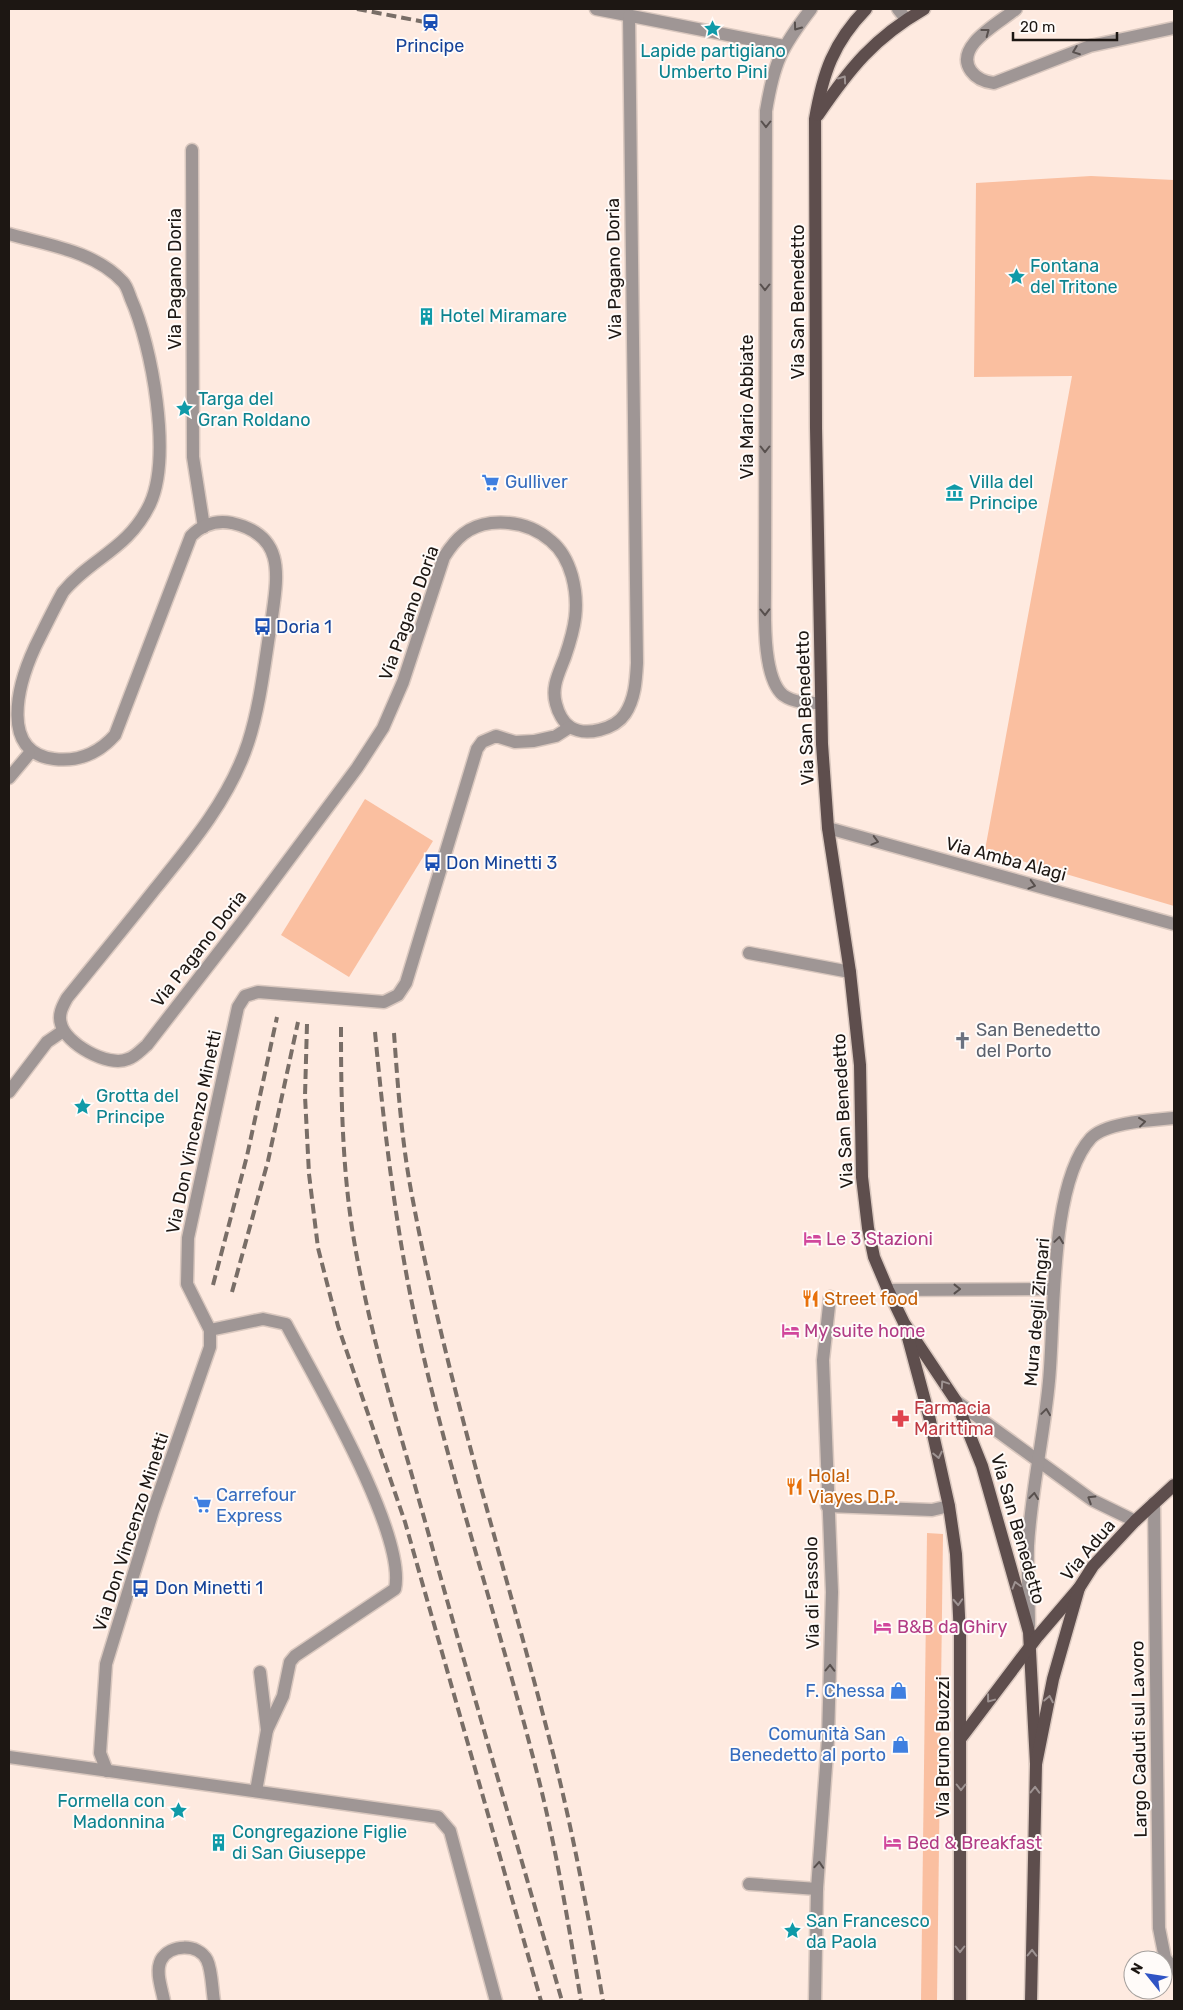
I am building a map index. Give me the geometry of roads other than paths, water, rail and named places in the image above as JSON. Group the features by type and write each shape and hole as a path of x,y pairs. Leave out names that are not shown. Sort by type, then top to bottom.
{"main road":[{"name":"Via San Benedetto","path":"866,9 832,53 820,89 815,119 816,428 821,703 828,828 850,972 860,1065 862,1177 868,1228 874,1257 904,1323 956,1401 982,1466 1029,1632 1036,1764"},
{"path":"815,119 847,72 877,40 906,19 924,9"},
{"name":"Via San Benedetto","path":"904,1323 929,1416 949,1506 956,1554"},
{"name":"Via Adua","path":"961,1738 1030,1646 1079,1588 1093,1566 1135,1521 1174,1485"},
{"name":"Via Bruno Buozzi","path":"956,1554 960,1636 961,1738 960,2001"},
{"path":"1031,2001 1036,1764 1053,1680 1079,1588"}],"street":[{"path":"596,9 784,46"},
{"name":"Via Mario Abbiate","path":"811,9 784,46 771,76 766,121 765,634 774,682 782,694 800,702 821,703"},
{"path":"898,9 906,19"},
{"path":"1016,9 976,40 967,52 966,59 969,70 979,79 994,83 1090,46 1174,28"},
{"name":"Via Pagano Doria","path":"63,1031 93,1056 106,1061 128,1060 147,1045 243,921 357,768 384,728 403,682 444,557 455,540 468,530 482,524 500,522 538,530 554,543 568,561 578,601 571,640 557,676 554,690 560,715 570,727 591,730 604,729 616,724 624,715 631,702 636,684 629,16"},
{"name":"Via Pagano Doria","path":"192,150 193,457 204,527"},
{"name":"Via Pagano Doria","path":"9,234 88,257 124,283 140,318 149,350 159,431 158,481 150,503 133,531 118,546 71,582 62,592 17,687 12,709 12,726 16,739 30,754"},
{"path":"9,778 30,754 53,759 80,758 105,747 116,735 191,536 212,523 228,523 251,531 266,542 275,554 275,594 258,698 248,742 221,801 174,866 67,998 60,1013 63,1031 48,1042 9,1092"},
{"name":"Via Don Vincenzo Minetti","path":"107,1771 100,1753 106,1664 153,1512 210,1347 210,1330 187,1284 188,1238 240,1001 244,996 258,992 384,1002 398,995 406,983 477,749 482,742 496,736 515,742 546,740 570,727"},
{"name":"Via Amba Alagi","path":"828,828 1174,924"},
{"path":"749,953 850,972"},
{"name":"Mura degli Zingari","path":"1029,1632 1028,1546 1052,1346 1052,1289 1066,1194 1078,1158 1092,1137 1120,1124 1174,1118"},
{"path":"888,1290 1052,1289"},
{"name":"Via di Fassolo","path":"815,2001 817,1889 828,1739 832,1592 827,1506 823,1360 830,1297"},
{"path":"210,1330 263,1319 286,1324 350,1443 392,1550 397,1582 395,1589 295,1656 290,1662 283,1696 267,1730 256,1791"},
{"path":"956,1401 1092,1500 1135,1521"},
{"name":"Largo Caduti sul Lavoro","path":"1154,1504 1159,1928 1165,1958 1174,1969"},
{"path":"827,1506 932,1510 949,1506"},
{"path":"260,1672 267,1730"},
{"path":"9,1757 434,1815 442,1819 450,1831 496,2001"},
{"path":"749,1884 817,1889"},
{"path":"164,2001 158,1972 161,1960 170,1951 180,1947 191,1948 201,1953 207,1960 214,2001"}],"railway":[{"path":"357,9 430,23"},
{"path":"213,1285 247,1156 277,1017"},
{"path":"232,1292 268,1161 298,1022"},
{"path":"307,1024 305,1096 309,1174 318,1248 338,1326 405,1522 541,2001"},
{"path":"341,1027 346,1178 359,1269 377,1350 562,2001"},
{"path":"375,1032 391,1175 415,1318 442,1430 542,1791 581,2001"},
{"path":"394,1033 403,1138 427,1271 479,1480 554,1757 581,1878 603,2001"}],"place":[{"name":"Principe","path":"430,23"},
{"name":"Lapide partigiano Umberto Pini","path":"713,28"},
{"name":"Fontana del Tritone","path":"1016,276"},
{"name":"Hotel Miramare","path":"426,316"},
{"name":"Targa del Gran Roldano","path":"184,409"},
{"name":"Gulliver","path":"491,482"},
{"name":"Villa del Principe","path":"955,492"},
{"name":"Doria 1","path":"262,627"},
{"name":"Don Minetti 3","path":"432,863"},
{"name":"San Benedetto del Porto","path":"962,1040"},
{"name":"Grotta del Principe","path":"82,1106"},
{"name":"Le 3 Stazioni","path":"812,1239"},
{"name":"Street food","path":"810,1299"},
{"name":"My suite home","path":"790,1331"},
{"name":"Farmacia Marittima","path":"900,1418"},
{"name":"Hola! Viayes D.P.","path":"794,1486"},
{"name":"Carrefour Express","path":"202,1505"},
{"name":"Don Minetti 1","path":"141,1588"},
{"name":"B&B da Ghiry","path":"883,1627"},
{"name":"F. Chessa","path":"899,1691"},
{"name":"Comunità San Benedetto al porto","path":"900,1744"},
{"name":"Formella con Madonnina","path":"179,1811"},
{"name":"Congregazione Figlie di San Giuseppe","path":"218,1842"},
{"name":"Bed & Breakfast","path":"893,1843"},
{"name":"San Francesco da Paola","path":"792,1931"}]}
